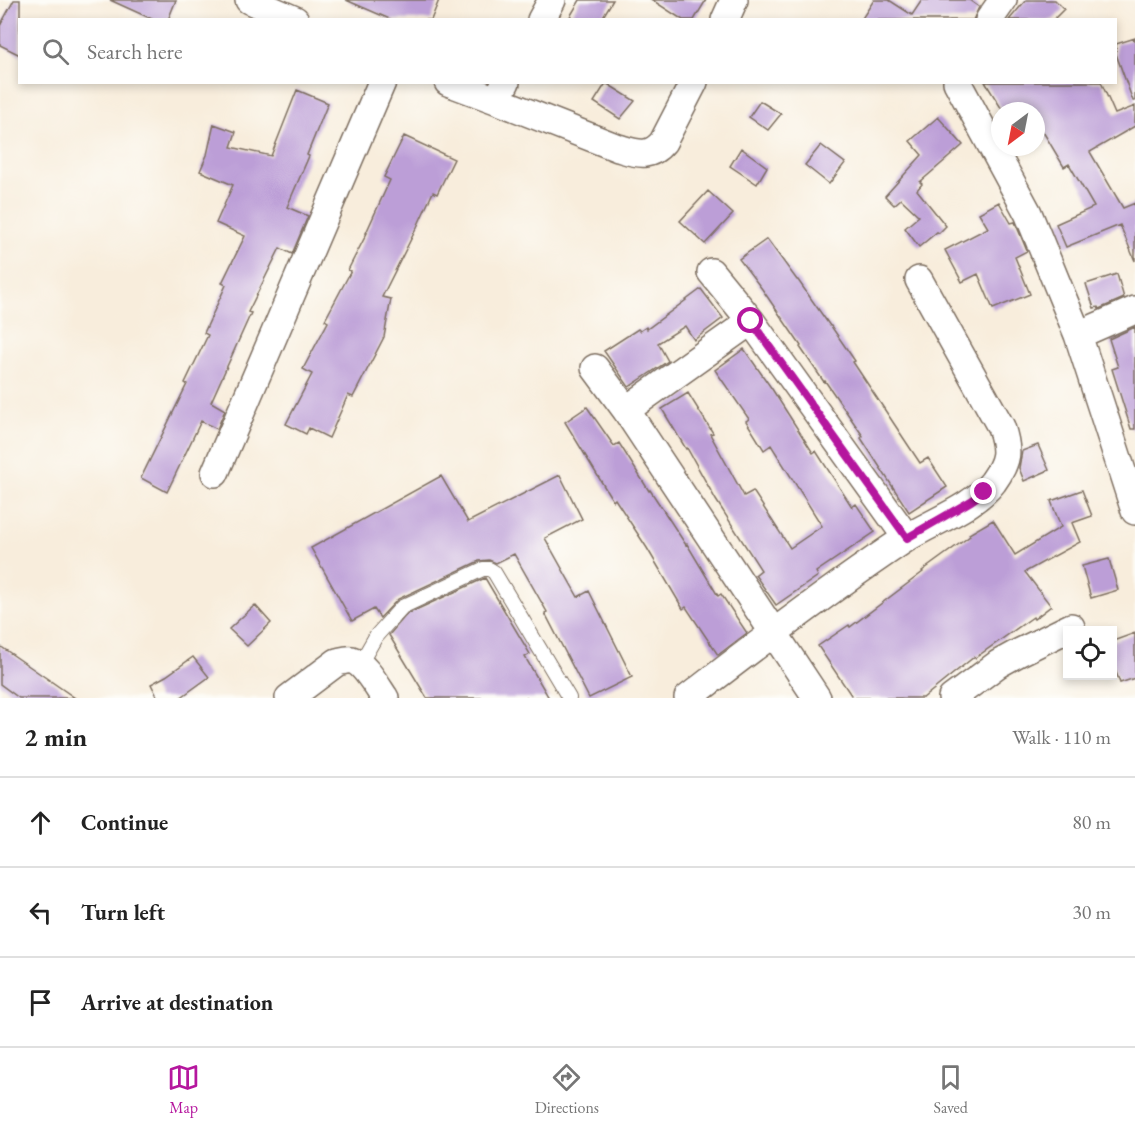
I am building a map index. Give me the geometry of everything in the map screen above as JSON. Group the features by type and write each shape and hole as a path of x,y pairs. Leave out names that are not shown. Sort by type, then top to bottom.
{"street":[{"path":"249,0 290,18"},
{"path":"542,18 552,0"},
{"path":"726,18 734,0"},
{"path":"990,18 1003,0"},
{"path":"215,473 381,84"},
{"path":"460,84 501,91 618,148 648,154 657,150 663,142 692,84"},
{"path":"958,84 1028,213 1078,335 1135,511"},
{"path":"711,272 751,321 907,538"},
{"path":"688,698 774,631 907,538 984,492 1002,467 1007,455 1001,427 919,280"},
{"path":"1078,335 1135,310"},
{"path":"626,410 751,321"},
{"path":"595,368 626,410 817,698"},
{"path":"952,698 998,664 1063,631"},
{"path":"289,698 337,662 346,660 360,663 385,698"}],"lane":[{"path":"360,663 376,636 402,607 483,569 489,569 494,572 569,698"}],"building":[{"path":"14,0 20,0 18,54 0,45 0,26"},
{"path":"110,0 176,0 169,18 150,18"},
{"path":"346,0 439,0 432,18 387,18"},
{"path":"580,0 613,0 602,18 569,18"},
{"path":"652,0 706,0 695,18 680,18"},
{"path":"874,0 889,0 912,15 922,0 969,0 979,7 974,18 862,18"},
{"path":"1026,0 1055,0 1064,9 1055,18 1011,18"},
{"path":"1135,38 1135,101 1133,101 1117,57 1117,44"},
{"path":"605,84 635,101 620,119 594,102"},
{"path":"986,84 1102,84 1115,114 1135,106 1135,126 1090,152 1123,208 1135,203 1135,261 1120,225 1066,247 1056,224 1094,207 1069,164 1064,167 1045,135 1045,102 997,102"},
{"path":"297,90 328,103 287,207 308,216 292,254 280,248 248,312 251,313 211,402 225,410 217,429 201,421 167,492 141,478 187,384 185,383 208,335 204,333 226,285 222,283 245,236 216,223 233,185 200,171 207,155 214,124 236,132 231,147 271,156"},
{"path":"760,101 781,114 768,130 749,117"},
{"path":"938,117 963,145 920,182 922,184 917,190 946,226 919,247 905,228 919,216 901,199 894,205 885,196 922,155 910,141"},
{"path":"404,136 454,159 437,194 433,192 382,297 391,299 384,337 353,397 348,395 329,438 309,428 306,434 286,424 312,374 303,369 351,271 348,270 390,180 384,177"},
{"path":"821,145 845,163 829,184 805,165"},
{"path":"741,148 767,167 757,184 730,166"},
{"path":"708,191 733,214 705,244 680,221"},
{"path":"999,202 1011,223 1015,222 1027,251 1015,257 1030,294 993,309 978,274 962,282 945,250 988,228 979,213"},
{"path":"767,239 855,361 853,362 920,463 928,458 947,487 909,512 861,438 863,436 739,259"},
{"path":"1117,274 1124,298 1099,309 1094,308 1086,284"},
{"path":"701,289 723,318 694,340 685,326 658,343 668,361 629,387 604,351 638,329 640,331 646,327 647,329"},
{"path":"1135,327 1135,429 1131,429 1112,369 1118,367 1109,339"},
{"path":"744,349 813,453 816,451 852,507 856,504 875,532 816,572 818,576 776,605 755,575 761,570 662,409 688,393 713,433 710,434 744,496 753,491 790,548 822,526 771,445 764,450 746,421 749,419 715,370"},
{"path":"587,407 614,446 619,443 649,491 687,544 718,596 721,594 747,633 718,655 686,607 683,609 647,548 615,499 613,501 565,422"},
{"path":"1038,445 1049,470 1024,481 1019,468 1022,451"},
{"path":"560,475 582,519 545,538 578,597 589,591 632,677 589,698 545,613 547,612 514,554 496,563 489,560 479,561 398,599 380,618 374,609 352,621 311,548 441,476 468,522"},
{"path":"1082,490 1092,516 1072,523 1080,542 1025,572 1051,606 974,657 923,698 853,698 818,646 849,625 850,627 970,536 969,534 993,520 1015,555 1061,527 1051,501"},
{"path":"1109,559 1118,590 1091,598 1082,566"},
{"path":"485,578 530,654 525,657 549,698 427,698 389,635 407,614"},
{"path":"255,605 271,623 247,646 229,629"},
{"path":"1135,633 1135,678 1120,683 1117,675 1117,640"},
{"path":"0,646 75,698 19,698 0,684"},
{"path":"193,657 209,677 180,698 158,698 151,684"}],"route":[{"path":"751,321 907,538 984,492"}]}
